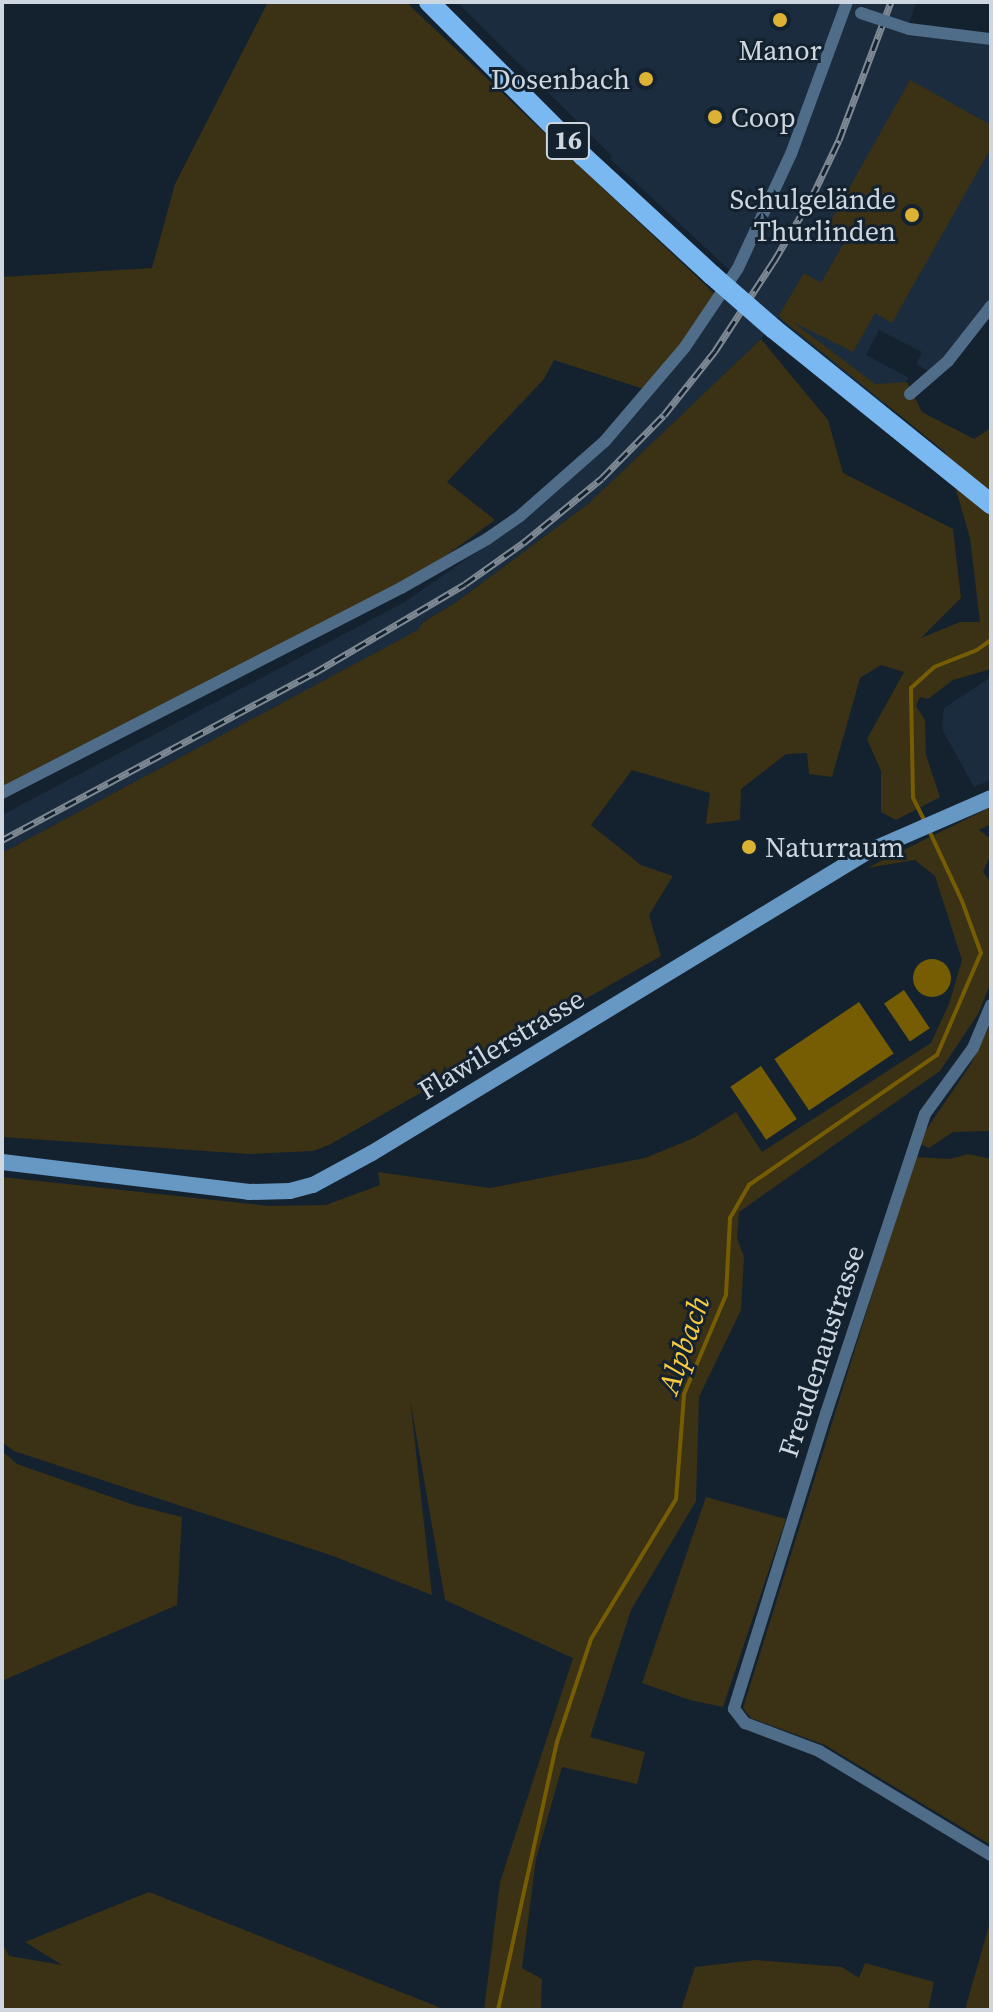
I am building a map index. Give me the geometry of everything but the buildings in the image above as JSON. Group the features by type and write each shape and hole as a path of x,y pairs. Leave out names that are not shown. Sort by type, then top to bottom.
{"main road":[{"name":"16","path":"429,2 573,146 712,275 865,405 991,504"},
{"name":"Flawilerstrasse","path":"2,1162 249,1192 290,1191 313,1185 382,1147 867,852 991,798"}],"street":[{"path":"2,793 387,595 474,546 520,516 605,441 685,347 738,268 791,154 846,5 909,29 991,39"},
{"path":"910,394 948,361 991,306"},
{"name":"Freudenaustrasse","path":"991,1005 973,1048 925,1114 734,1709 745,1723 819,1751 991,1855"}],"shaded area":[{"path":"268,2 406,2 720,299 647,390 554,360 544,379 447,482 495,520 401,588 2,793 2,277 152,268 175,184"},
{"path":"457,2 916,2 906,34 991,44 991,298 985,310 931,373 916,364 922,352 879,330 866,355 909,378 885,405 777,317 761,339 588,504 455,603 423,622 419,630 2,853 2,815 403,603 525,519 617,435 689,349 738,278 610,159 612,156"},
{"path":"910,80 991,125 991,148 892,323 875,313 853,352 793,322 875,384 907,382 922,412 974,439 991,428 991,669 953,680 928,699 920,697 916,706 925,720 926,755 940,797 896,820 881,812 881,771 867,739 904,672 881,665 860,678 832,777 809,774 807,753 786,754 741,789 740,820 706,824 710,793 632,770 591,825 641,865 673,876 649,915 661,956 329,1145 313,1151 249,1154 2,1137 2,853 418,630 423,622 455,603 588,504 761,339 828,420 843,473 953,529 961,598 921,638 960,622 980,622 970,538 945,452 778,316 782,317 779,315 804,273 821,283 843,244 824,233"},
{"path":"991,677 991,780 974,787 942,729 944,708"},
{"path":"991,807 991,824 979,830 991,839 991,854 983,872 991,883 991,982 978,1014 940,1071 739,1212 737,1238 744,1257 741,1310 699,1397 696,1501 631,1610 590,1737 645,1752 637,1784 562,1767 536,1859 522,1968 542,1979 541,2010 484,2010 500,1882 573,1658 445,1600 410,1399 432,1595 333,1556 14,1451 2,1442 2,1177 269,1206 326,1205 380,1185 378,1172 490,1188 645,1158 694,1138 736,1112 762,1152 931,1043 949,1004 962,960 935,876 915,860 867,868"},
{"path":"932,959 946,964 951,978 946,992 932,997 918,992 913,978 918,964"},
{"path":"904,990 930,1028 910,1042 884,1003"},
{"path":"859,1002 894,1053 809,1110 774,1059"},
{"path":"991,1023 991,1131 953,1132 929,1148 920,1144 924,1133 971,1064"},
{"path":"761,1066 797,1119 766,1140 730,1087"},
{"path":"968,1154 991,1159 991,1845 825,1745 751,1718 743,1708 915,1157 950,1159"},
{"path":"2,1451 17,1464 134,1505 182,1517 177,1605 2,1681"},
{"path":"706,1497 786,1519 723,1707 690,1700 642,1683"},
{"path":"149,1892 446,2010 2,2010 2,1942 9,1956 62,1965 25,1942"},
{"path":"991,1919 991,2010 967,2010 966,2006"},
{"path":"755,1960 842,1967 859,1978 865,1963 934,1982 928,2010 681,2010 695,1967"}],"waterway":[{"name":"Alpbach","path":"924,820 913,797 911,688 934,667 977,650 991,640"},
{"name":"Alpbach","path":"498,2010 557,1742 591,1639 676,1499 684,1394 726,1295 730,1218 749,1185 937,1055 981,953 962,901 928,828"}],"railway":[{"path":"2,840 314,673 465,584 523,543 602,478 664,415 715,351 774,261 812,197 839,140 891,2"}],"place":[{"name":"Manor","path":"780,20"},
{"name":"Dosenbach","path":"646,79"},
{"name":"Coop","path":"715,117"},
{"name":"Schulgelände Thurlinden","path":"912,215"},
{"name":"Naturraum","path":"749,847"}]}
